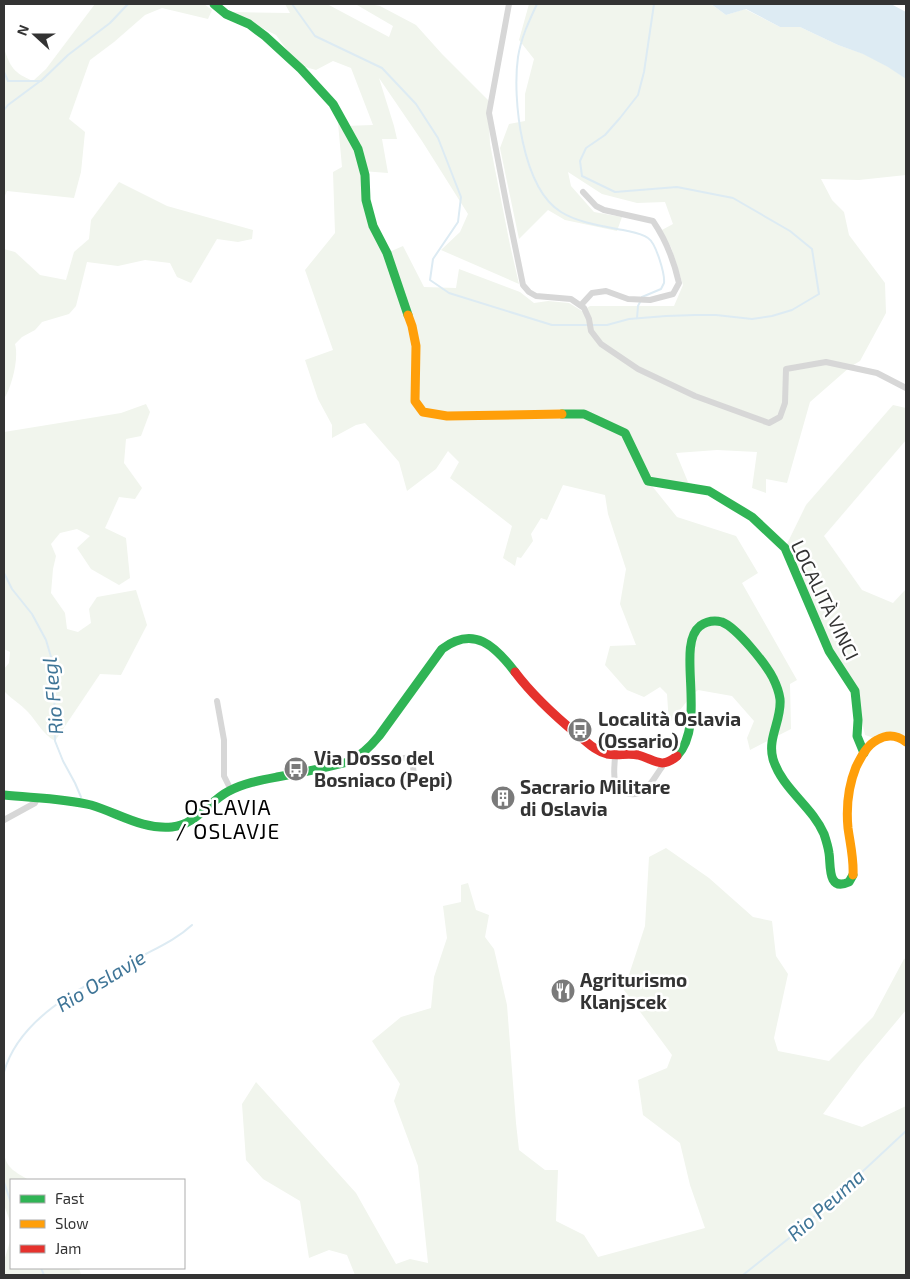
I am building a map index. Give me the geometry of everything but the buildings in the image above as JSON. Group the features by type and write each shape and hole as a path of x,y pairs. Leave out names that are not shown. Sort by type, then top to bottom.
{"street":[{"name":"LOCALITÀ VINCI","path":"214,4 226,14 249,24 301,69 334,104 358,149 365,174 366,200 373,226 387,254 412,326 416,346 415,401 423,412 447,416 584,414 625,433 648,481 709,491 752,517 785,548 829,650 855,691 858,720 857,736 864,753"},
{"path":"509,4 489,112 524,285 529,292 536,296 572,299 581,305 589,319 591,331 601,344 638,369 695,396 769,423 780,417 785,403 786,369 826,362 877,372 906,388"},
{"path":"581,305 592,294 606,292 628,299 650,300 673,294 679,284 669,251 653,221 604,210 596,206 582,192"},
{"path":"4,795 82,804 108,810 161,828 181,825 194,818 222,795 251,782 338,765 359,757 379,736 442,649 456,640 464,638 476,638 490,645 543,705 598,750 607,754 637,755 657,763 662,763 672,760 678,755 689,737 691,717 690,652 694,633 699,626 707,622 719,621 733,629 776,681 780,702 779,713 771,740 774,762 782,776 811,812 820,827 827,844 832,878 835,882 841,884 849,882 853,874 847,822 847,797 853,776 864,753 877,740 884,736 893,735 906,742"},
{"path":"217,702 224,740 224,776 231,790"},
{"path":"615,755 615,780 621,790 631,794 641,793 647,788 662,767 662,763"},
{"path":"359,757 361,760 369,763 415,756 414,776"},
{"path":"4,820 35,803 37,799"}],"shaded area":[{"path":"95,4 204,4 212,10 208,19 162,8 145,15 90,60 69,119 85,132 81,172 74,198 7,191 4,198 4,48 8,60 14,69 33,81 46,69"},
{"path":"285,4 327,4 389,37 393,26 357,5 369,4 380,6 416,25 488,100 490,144 519,284 441,250 460,232 468,214 379,78 397,139 382,139 388,173 362,171 362,201 387,253 403,246 424,287 456,288 459,269 520,292 534,303 548,301 569,303 582,311 590,306 674,306 683,285 671,247 660,231 673,224 665,202 637,203 602,194 568,172 571,186 594,212 622,217 617,231 565,220 548,210 519,239 500,148 509,124 525,121 525,94 534,59 519,40 529,4 711,4 726,15 745,9 780,27 800,27 838,45 864,54 889,67 906,79 906,175 859,180 821,179 832,200 844,212 849,235 885,283 886,313 860,361 850,367 810,402 787,483 766,479 766,493 752,488 757,452 717,450 676,453 688,482 709,491 648,481 677,517 736,536 758,573 742,583 797,680 790,684 791,729 750,750 747,738 754,721 732,696 698,690 669,724 667,694 660,687 644,697 627,690 605,665 610,646 636,645 620,604 626,569 608,514 605,495 563,485 547,520 541,518 531,534 533,541 521,558 517,557 515,566 503,558 512,526 450,478 459,462 448,451 436,469 407,491 399,462 365,423 356,425 332,438 332,425 318,399 305,360 333,350 305,270 335,233 333,172 342,167 338,123 344,126 373,125 351,68 333,61 316,70 298,65 276,35 230,12 290,13"},
{"path":"711,4 891,4 906,12 906,79 863,54 838,45 800,27 780,27 746,9 726,15"},
{"path":"119,182 167,206 253,230 252,239 238,242 217,239 191,283 177,277 170,263 145,260 118,266 87,262 76,306 69,314 42,322 35,330 22,337 15,344 14,372 4,399 4,249 15,252 40,275 66,280 74,252 89,239 91,220"},
{"path":"146,404 150,412 141,436 126,439 124,463 142,488 135,499 119,497 105,528 126,538 130,578 119,585 91,569 77,548 90,536 77,529 60,533 51,544 56,556 51,593 65,613 67,629 78,632 91,623 89,609 97,597 136,590 147,625 121,675 100,674 55,741 25,709 4,691 4,669 9,663 10,652 4,649 4,432 121,413"},
{"path":"893,405 906,408 906,440 824,536 862,590 893,603 906,589 906,742 903,739 877,739 865,735 855,691 838,667 785,548 806,505"},
{"path":"666,848 709,878 753,917 772,921 776,956 788,974 774,1038 778,1051 829,1061 873,1017 906,958 906,1010 860,1065 823,1114 862,1127 906,1106 906,1275 355,1275 347,1255 329,1250 309,1258 300,1201 263,1179 246,1160 242,1104 256,1082 356,1193 396,1264 410,1259 428,1263 418,1166 394,1101 400,1084 372,1041 401,1017 431,1008 434,977 447,938 443,906 461,902 461,885 468,883 476,910 489,915 485,937 494,949 507,1005 519,1150 545,1170 558,1170 556,1221 584,1235 598,1257 705,1228 690,1185 680,1143 643,1115 638,1080 667,1068 672,1055 624,990 645,926 649,857"},
{"path":"4,1152 9,1166 27,1179 10,1179 10,1221 4,1205"},
{"path":"10,1241 10,1269 79,1269 81,1275 4,1275 4,1261"}],"waterway":[{"path":"4,72 8,81 41,81 68,55 110,23 128,4"},
{"path":"292,4 315,36 382,68 416,104 438,138 461,197 458,222 433,259 430,280 449,293 552,325 607,325 629,319 695,315 752,319 792,310 819,294 812,249 790,231 733,198 677,187 615,192 582,176 580,161 586,148 605,135 638,95 644,72 654,4"},
{"path":"537,4 521,43 517,75 519,118 529,163 537,184 548,200 561,212 583,221 639,234 651,241 659,259 664,283 661,289 642,297"},
{"name":"Rio Flegl","path":"4,110 39,82"},
{"path":"637,318 640,302"},
{"name":"Rio Flegl","path":"4,573 12,589 32,614 46,640 54,667 55,741 81,797"},
{"name":"Rio Oslavje","path":"4,1072 13,1051 26,1032 61,1001 169,941 192,925"},
{"name":"Rio Peuma","path":"743,1275 803,1227 906,1131"},
{"name":"Rio Oslavje","path":"4,1182 10,1200"},
{"name":"Rio Oslavje","path":"41,1269 44,1275"}],"traffic: fast":[{"path":"214,4 226,14 249,24 265,36 301,69 333,104 358,149 365,175 366,200 373,226 387,253 408,315"},
{"path":"562,414 584,414 625,433 648,481 709,491 752,517 785,548 829,651 855,691 858,720 857,736 864,753"},
{"path":"677,756 686,742 690,724 690,650 693,636 700,626 705,623 713,621 722,622 735,631 750,647 764,664 775,683 780,696 780,707 773,736 773,759 783,779 819,824 824,834 829,853 831,876 837,883 842,884 849,882 853,875"},
{"path":"4,795 91,805 151,826 172,827 181,825 195,817 222,795 241,786 348,762 357,757 379,736 442,649 454,642 464,639 474,639 483,642 500,654 515,672"}],"traffic: slow":[{"path":"408,315 416,346 415,401 423,412 447,416 562,414"},
{"path":"853,875 847,812 849,790 856,767 862,755 873,742 892,736 906,742"}],"traffic: jam":[{"path":"515,672 553,713 599,751 611,755 638,755 662,763 677,756"}],"place":[{"name":"Località Oslavia (Ossario)","path":"580,730"},
{"name":"Via Dosso del Bosniaco (Pepi)","path":"296,769"},
{"name":"Sacrario Militare di Oslavia","path":"503,798"},
{"name":"Agriturismo Klanjscek","path":"563,991"}],"district":[{"name":"OSLAVIA / OSLAVJE","path":"228,820"}]}
